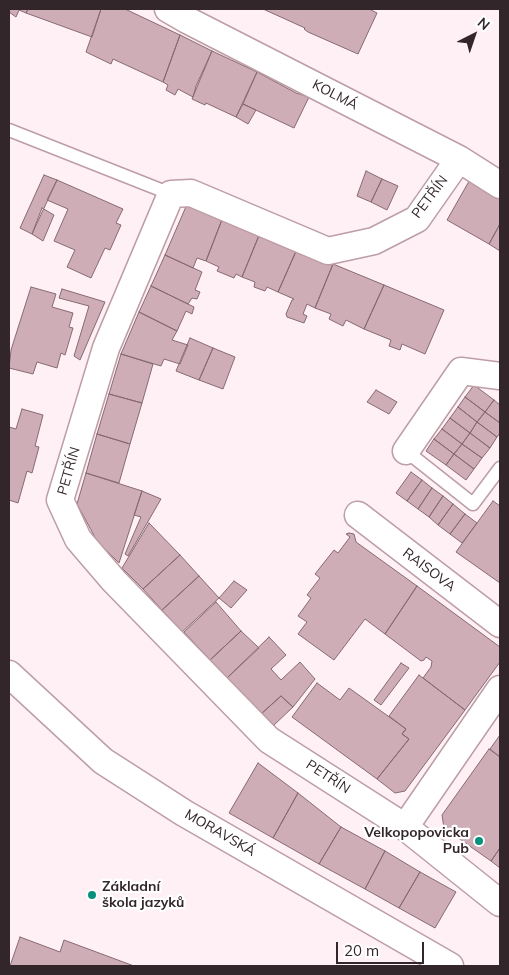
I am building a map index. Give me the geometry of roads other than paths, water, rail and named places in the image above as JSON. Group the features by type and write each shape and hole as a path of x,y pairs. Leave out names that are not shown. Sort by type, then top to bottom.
{"street":[{"name":"KOLMÁ","path":"168,9 459,158 500,185"},
{"name":"PETŘÍN","path":"459,158 417,219 374,241 328,251 191,193 171,194 106,348 60,500 78,539 114,581 269,740 405,827 500,903"},
{"path":"406,451 461,371 500,376"},
{"name":"RAISOVA","path":"358,515 500,624"},
{"name":"MORAVSKÁ","path":"9,674 103,761 184,813 450,966"},
{"path":"405,827 500,689"}],"lane":[{"path":"9,130 171,194"},
{"path":"406,451 473,504 500,468"}],"place":[{"name":"Velkopopovicka Pub","path":"479,841"},
{"name":"Základní škola jazyků","path":"92,895"}]}
